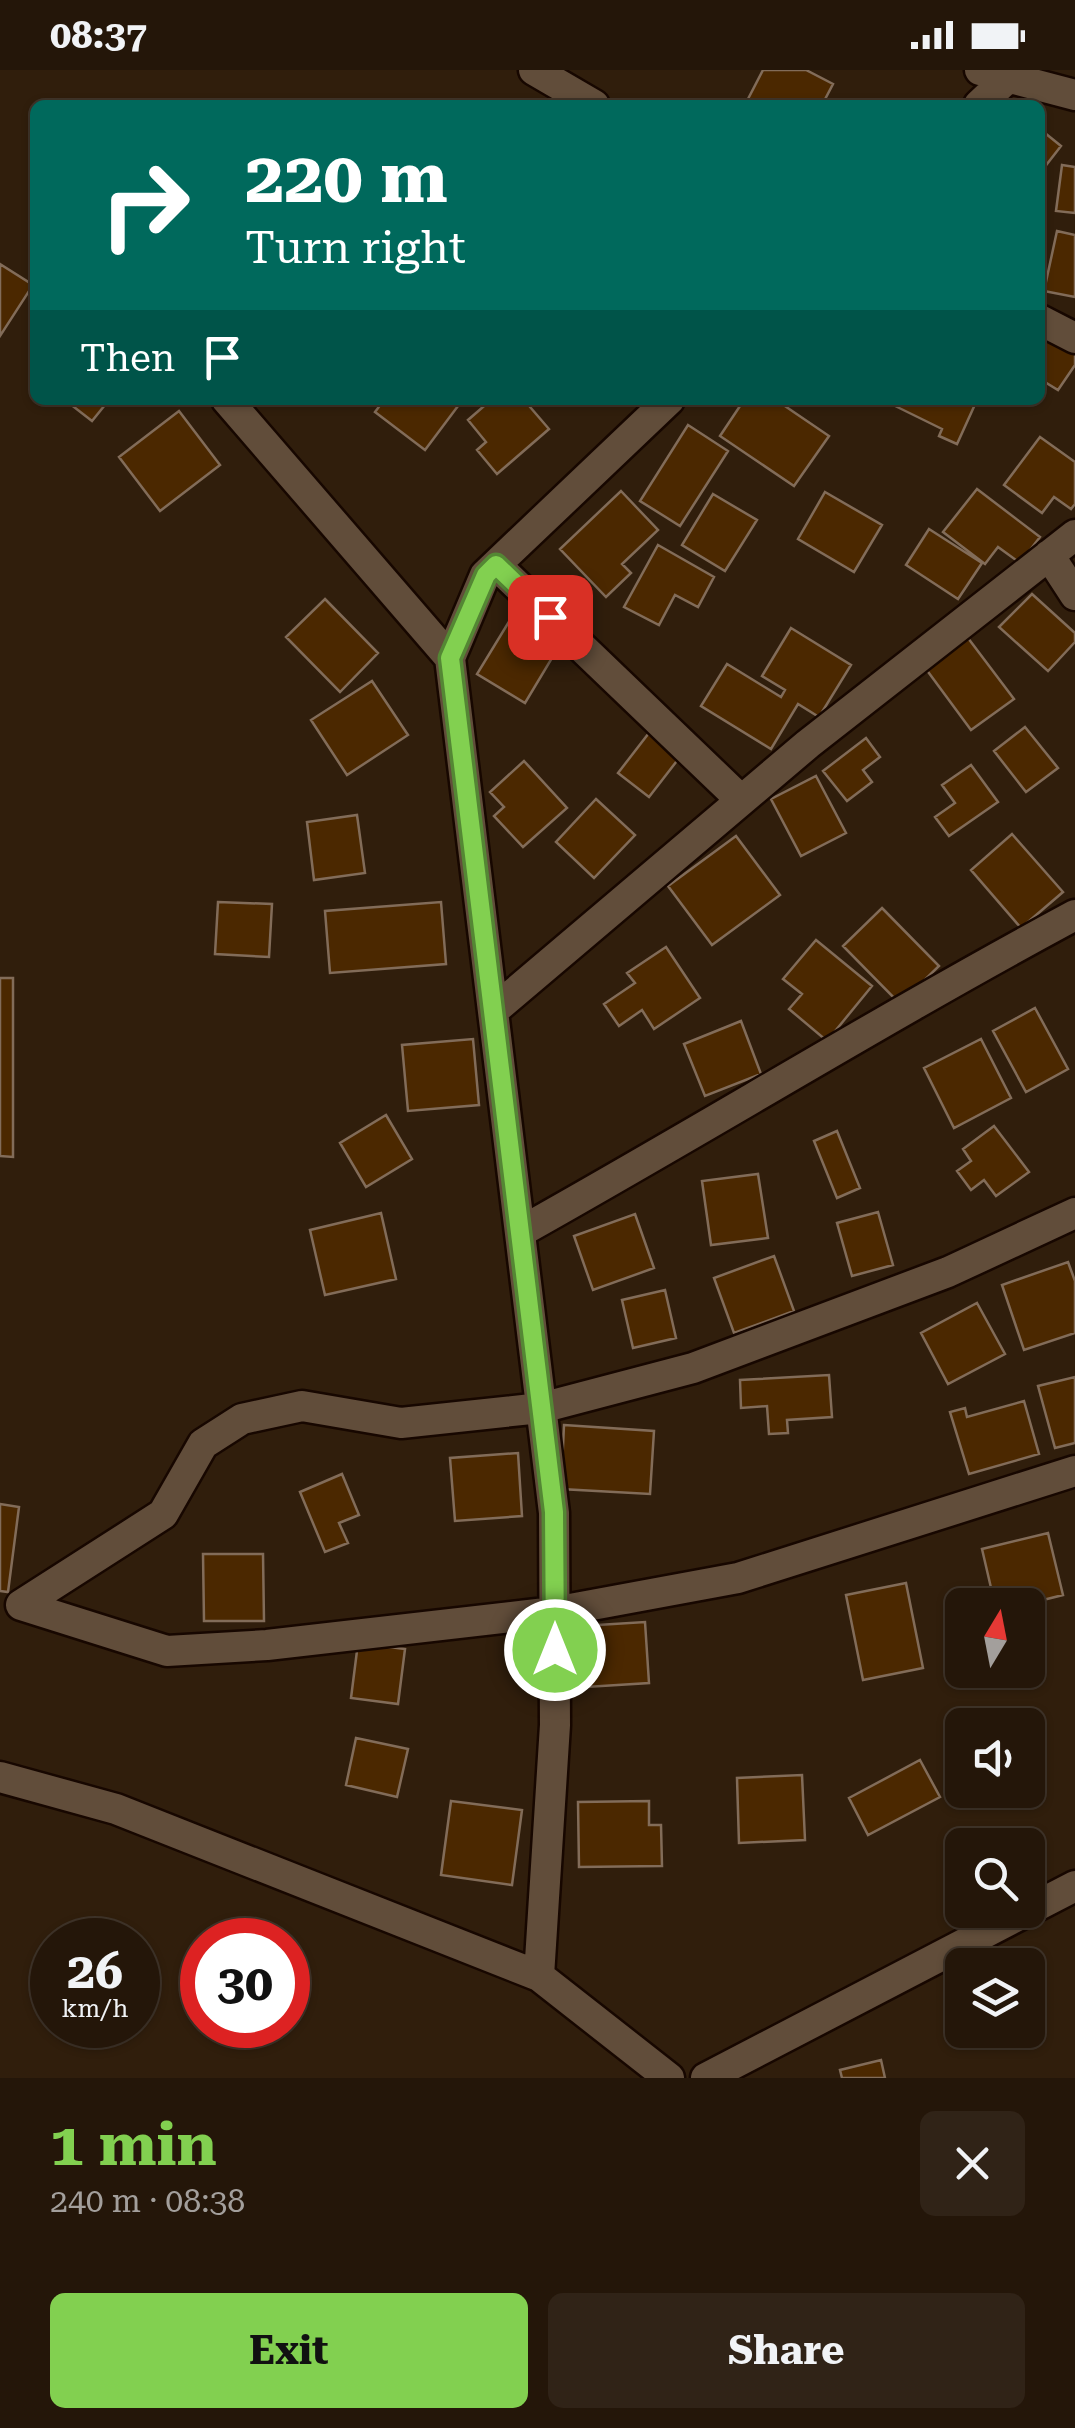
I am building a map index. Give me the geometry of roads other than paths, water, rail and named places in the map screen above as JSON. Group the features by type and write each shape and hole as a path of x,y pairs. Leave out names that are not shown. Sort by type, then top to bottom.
{"street":[{"path":"534,70 585,100"},
{"path":"982,100 1001,72 1075,95"},
{"path":"1045,323 1075,338"},
{"path":"232,405 450,658"},
{"path":"540,1976 555,1726 554,1512 450,658 486,575 664,405"},
{"path":"493,1012 808,744 1075,535"},
{"path":"1048,556 1075,595"},
{"path":"496,565 741,800"},
{"path":"520,1232 698,1132 929,994 1075,915"},
{"path":"1075,1213 948,1272 692,1368 541,1408 400,1423 302,1406 242,1419 203,1444 163,1514 21,1605 167,1652 267,1645 554,1612 738,1578 1075,1471"},
{"path":"0,1776 116,1809 540,1976 670,2078"},
{"path":"706,2078 1075,1886"}]}
